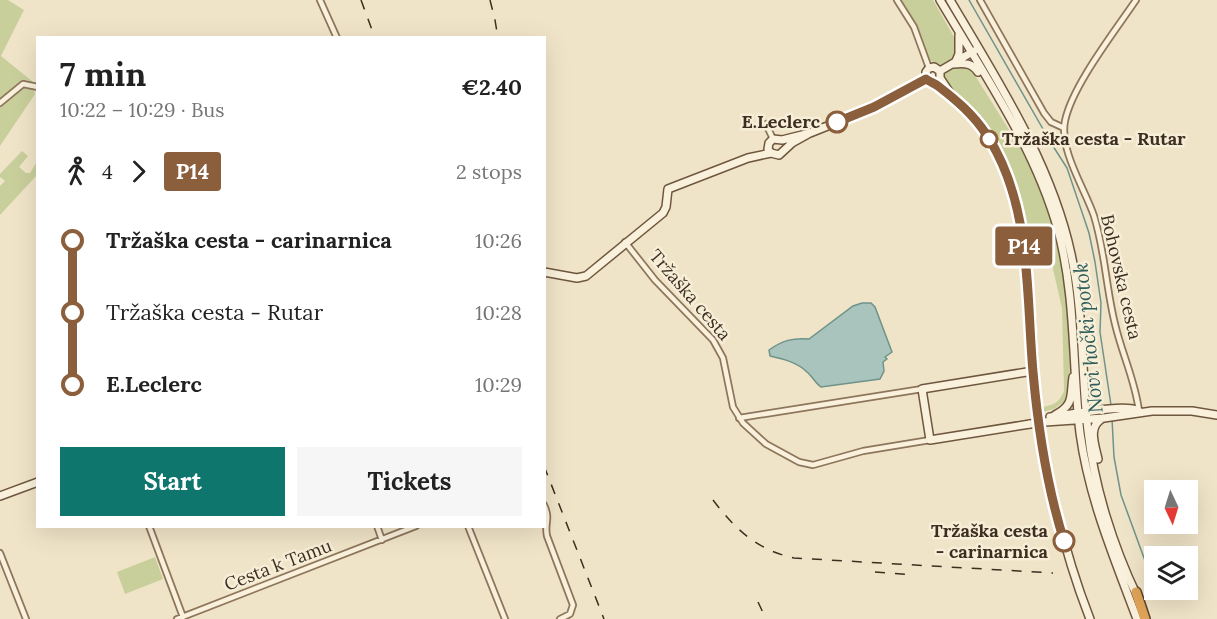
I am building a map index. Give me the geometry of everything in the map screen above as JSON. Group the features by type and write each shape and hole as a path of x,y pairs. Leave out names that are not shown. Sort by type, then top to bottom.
{"highway":[{"path":"1136,592 1147,619"}],"street":[{"path":"320,0 336,36"},
{"path":"897,0 914,27 929,68 926,72 930,81 954,98 974,118 989,138 1005,172 1023,238 1038,414"},
{"path":"940,0 1017,132 1047,196 1057,227 1071,294 1075,368 1096,474 1110,525 1136,592"},
{"path":"950,0 1014,110 1053,192 1063,224 1078,292 1084,459 1105,535 1137,619"},
{"path":"980,0 1044,113 1052,123 1064,128 1065,119 1076,93 1136,0"},
{"path":"954,64 960,54 959,33"},
{"path":"773,139 782,140 810,133 874,107 930,81 979,48"},
{"path":"954,64 974,66 991,87"},
{"path":"929,68 936,68 954,98"},
{"path":"0,103 23,84 36,87"},
{"path":"766,124 773,139"},
{"name":"Bohovska cesta","path":"1064,128 1068,152 1094,215 1115,325 1135,384 1139,411"},
{"path":"748,158 771,153 779,155 784,149 810,133"},
{"path":"748,158 768,146 773,139"},
{"path":"782,140 784,149"},
{"path":"768,146 771,153"},
{"name":"Tržaška cesta","path":"748,158 668,189 663,213 625,242 655,280 709,334 720,351 727,373 733,407 739,418 766,444 805,464 821,464 863,451 1133,408 1139,411 1179,411 1217,415"},
{"path":"546,272 584,277 625,242"},
{"path":"1047,420 1063,410 1069,403 1075,368"},
{"path":"739,418 1033,371"},
{"path":"922,389 930,440"},
{"path":"1096,474 1098,464 1094,427 1104,414"},
{"path":"1040,431 1052,498 1090,619"},
{"path":"0,496 36,483"},
{"path":"546,509 549,516 547,536 573,605 570,614 560,619"},
{"path":"149,528 183,616"},
{"path":"378,528 382,540"},
{"name":"Cesta k Tamu","path":"177,619 411,528"},
{"path":"469,528 505,619"},
{"path":"1,555 26,619"}],"green space":[{"path":"0,0 8,0 24,10 1,56 32,81 35,94 0,146"},
{"path":"901,0 933,0 958,44 957,52 950,61 939,66 930,60 915,23"},
{"path":"957,66 971,69 1021,149 1035,177 1054,229 1069,300 1070,389 1068,401 1066,400 1054,409 1042,412 1042,407 1056,403 1064,391 1062,308 1044,230 1027,233 1012,178 996,139 979,114 944,80 944,74"},
{"path":"22,151 28,156 19,167 26,173 30,173 36,163 36,176 0,215 0,186 5,181 0,174"},
{"path":"155,557 163,579 125,594 117,572"}],"water":[{"path":"871,303 875,307 892,352 885,357 887,359 883,362 884,371 880,379 821,387 799,366 770,356 769,350 774,347 788,340 809,339 853,306"}],"waterway":[{"name":"Novi hočki potok","path":"969,0 1067,168 1089,233 1095,262 1101,303 1100,332 1111,405"},
{"name":"Novi hočki potok","path":"1112,419 1114,457 1121,495 1144,558"}],"railway":[{"path":"361,0 374,36"},
{"path":"490,0 498,36"},
{"path":"546,471 604,619"},
{"path":"713,500 748,537 769,550 794,558 1053,573"},
{"path":"875,572 913,575"},
{"path":"758,602 766,619"}],"bus line":[{"name":"P14","path":"837,122 893,98 926,79 965,108 992,144 1005,172 1023,238 1040,431 1052,498 1064,541"}],"place":[{"name":"E.Leclerc","path":"837,122"},
{"name":"Tržaška cesta - Rutar","path":"989,139"},
{"name":"Tržaška cesta - carinarnica","path":"1064,541"}]}
